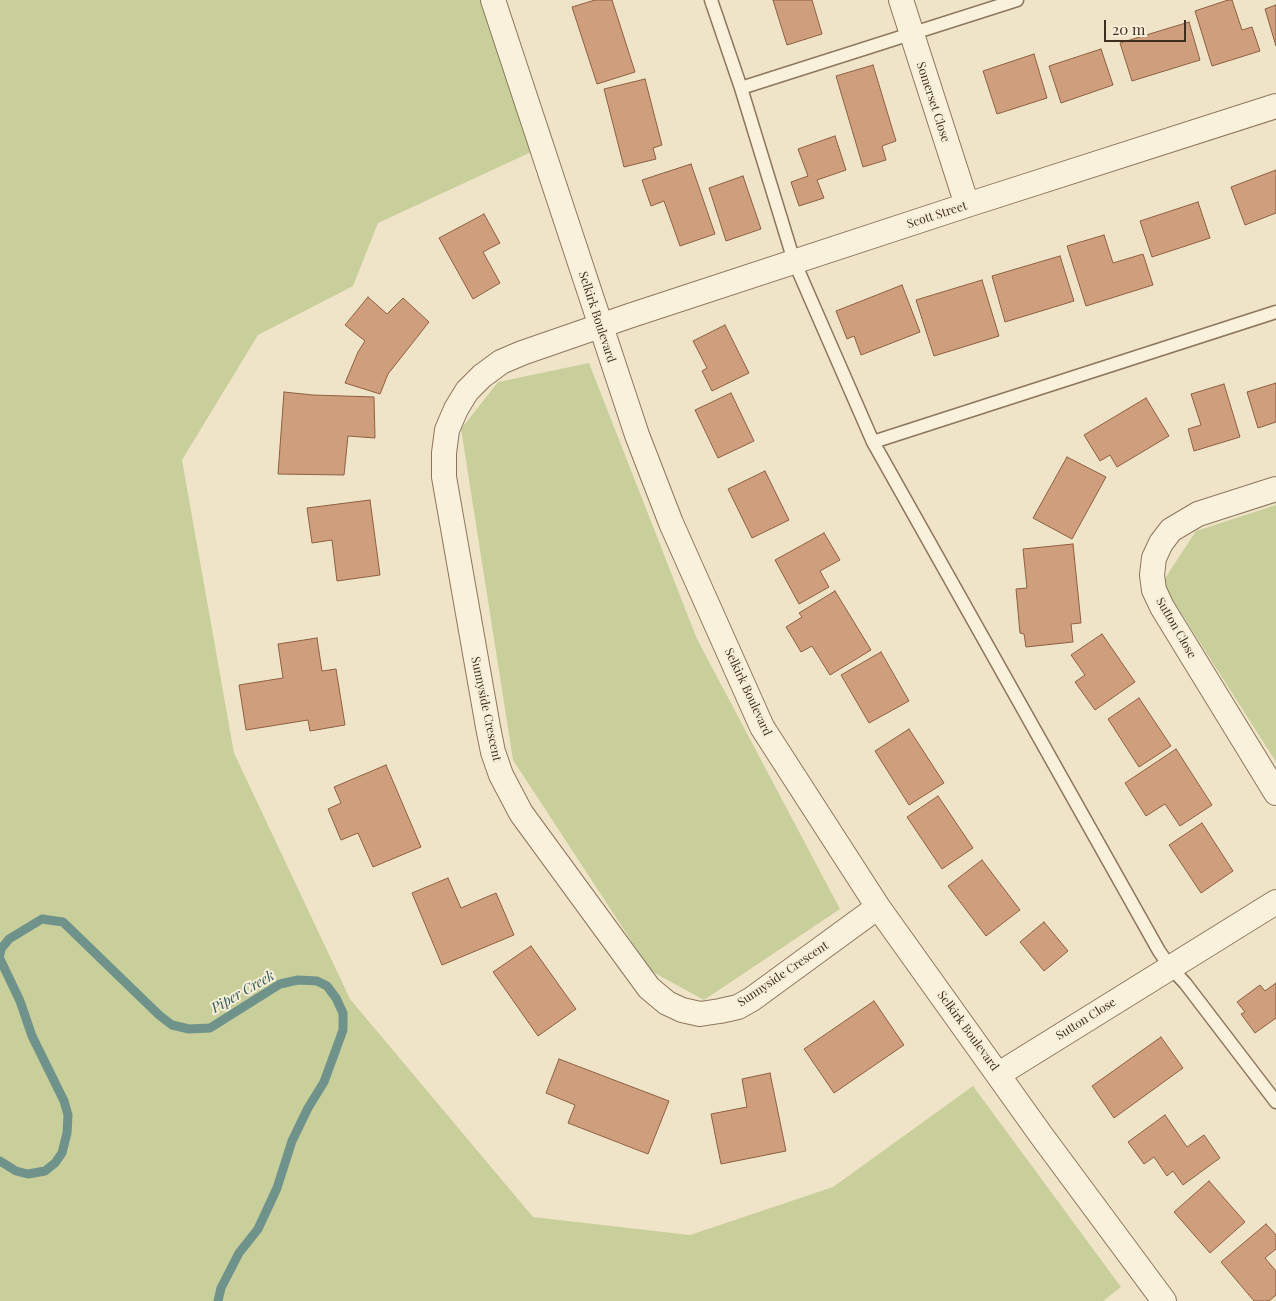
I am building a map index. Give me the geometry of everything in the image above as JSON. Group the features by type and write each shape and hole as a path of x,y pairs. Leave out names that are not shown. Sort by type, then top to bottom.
{"street":[{"name":"Selkirk Boulevard","path":"493,0 599,326 637,435 671,523 762,726 878,907 1164,1301"},
{"name":"Somerset Close","path":"900,0 967,205"},
{"name":"Scott Street","path":"599,326 794,261 1276,106"},
{"name":"Sunnyside Crescent","path":"599,326 522,353 495,367 482,376 467,391 447,430 444,477 488,727 496,760 510,795 521,813 649,988 667,1003 682,1010 700,1014 738,1007 752,999 878,907"},
{"name":"Sutton Close","path":"1276,488 1198,514 1171,530 1161,542 1154,558 1152,575 1154,590 1162,607 1276,793"},
{"name":"Sutton Close","path":"999,1074 1276,902"}],"lane":[{"path":"711,0 741,88 794,261 873,442 1158,951 1185,983 1276,1102"},
{"path":"741,88 1017,0"},
{"path":"873,442 1276,312"}],"green space":[{"path":"0,0 493,0 542,147 378,223 353,286 258,335 182,460 234,753 350,999 533,1217 690,1235 833,1187 973,1086 1121,1287 1103,1301 0,1301"},
{"path":"589,363 697,639 840,909 704,1000 651,971 513,760 461,429 498,382"},
{"path":"1276,505 1276,762 1162,583 1196,531"}],"building":[{"path":"595,0 612,0 635,72 597,84 572,7"},
{"path":"773,0 812,0 822,34 787,45"},
{"path":"1232,0 1242,30 1252,27 1260,51 1212,66 1195,11"},
{"path":"1276,5 1276,46 1265,9"},
{"path":"1189,22 1200,60 1132,81 1120,43"},
{"path":"1101,49 1113,85 1061,103 1049,66"},
{"path":"1034,54 1047,98 997,114 983,71"},
{"path":"873,65 896,141 882,146 886,160 863,167 836,76"},
{"path":"645,79 662,145 653,148 656,159 624,167 604,89"},
{"path":"835,136 846,170 817,180 824,198 799,206 791,182 808,176 798,149"},
{"path":"691,164 715,234 680,246 664,201 651,206 642,180"},
{"path":"1276,170 1276,213 1245,225 1231,187"},
{"path":"743,176 761,229 726,241 709,188"},
{"path":"1198,202 1210,238 1152,257 1140,221"},
{"path":"484,214 500,243 483,252 500,283 473,299 439,238"},
{"path":"1104,235 1113,263 1143,254 1153,285 1086,306 1067,246"},
{"path":"1060,256 1074,301 1005,322 992,276"},
{"path":"982,280 999,336 934,356 916,300"},
{"path":"902,285 920,332 861,355 854,336 847,339 836,311"},
{"path":"368,297 387,314 403,298 429,322 388,374 380,394 345,383 358,352 365,341 345,325"},
{"path":"725,325 749,373 712,391 702,371 707,368 693,341"},
{"path":"1276,383 1276,422 1258,428 1247,392"},
{"path":"1224,384 1240,437 1194,451 1188,429 1201,425 1191,394"},
{"path":"284,392 374,397 375,438 348,436 344,475 278,474"},
{"path":"731,393 754,441 718,458 695,410"},
{"path":"1146,398 1169,436 1117,467 1110,455 1100,461 1084,435"},
{"path":"1067,457 1106,477 1072,539 1033,518"},
{"path":"765,471 789,520 752,538 728,489"},
{"path":"370,500 380,575 337,581 332,540 312,543 307,508"},
{"path":"824,533 840,560 820,571 829,587 799,604 775,560"},
{"path":"1073,544 1081,623 1071,624 1073,642 1026,647 1024,634 1020,633 1016,589 1027,588 1023,549"},
{"path":"835,591 871,650 830,675 812,646 801,652 786,627 802,617 799,613"},
{"path":"1102,634 1135,682 1095,710 1075,682 1085,675 1071,655"},
{"path":"317,638 322,671 336,669 345,725 310,731 308,720 246,730 239,685 283,678 278,644"},
{"path":"881,652 909,701 869,723 841,675"},
{"path":"1139,698 1171,746 1139,767 1108,719"},
{"path":"909,729 944,783 909,805 875,751"},
{"path":"1176,749 1212,805 1180,826 1165,804 1146,816 1125,783"},
{"path":"386,765 421,847 373,867 358,833 341,840 328,809 341,803 334,787"},
{"path":"938,796 973,848 942,869 907,817"},
{"path":"1202,823 1233,871 1201,893 1169,845"},
{"path":"982,860 1020,910 986,936 948,886"},
{"path":"448,878 461,908 496,893 514,935 442,965 412,893"},
{"path":"1044,922 1068,951 1044,971 1020,942"},
{"path":"531,946 576,1009 538,1036 493,972"},
{"path":"1276,983 1276,1018 1255,1033 1241,1014 1245,1012 1237,1002 1260,985 1265,991"},
{"path":"874,1001 904,1045 834,1093 804,1049"},
{"path":"1161,1037 1183,1068 1114,1118 1092,1086"},
{"path":"559,1059 669,1101 648,1154 568,1123 575,1105 546,1093"},
{"path":"770,1073 786,1151 721,1164 711,1114 747,1107 742,1079"},
{"path":"1165,1115 1187,1147 1204,1135 1220,1158 1183,1185 1173,1171 1167,1176 1154,1157 1144,1164 1128,1142"},
{"path":"1209,1181 1245,1222 1210,1253 1174,1212"},
{"path":"1266,1224 1276,1235 1276,1249 1265,1258 1276,1271 1276,1295 1269,1301 1254,1301 1221,1262"}],"waterway":[{"name":"Piper Creek","path":"0,954 1,949 9,939 42,919 63,922 159,1015 172,1025 189,1029 210,1028 280,984 298,980 317,981 327,986 336,998 343,1013 343,1030 324,1082 308,1108 292,1141 277,1188 258,1229 239,1253 221,1288 218,1301"},
{"name":"Piper Creek","path":"0,959 20,1001 32,1036 64,1101 68,1115 67,1133 62,1153 55,1163 45,1171 28,1174 16,1171 0,1161"}]}
